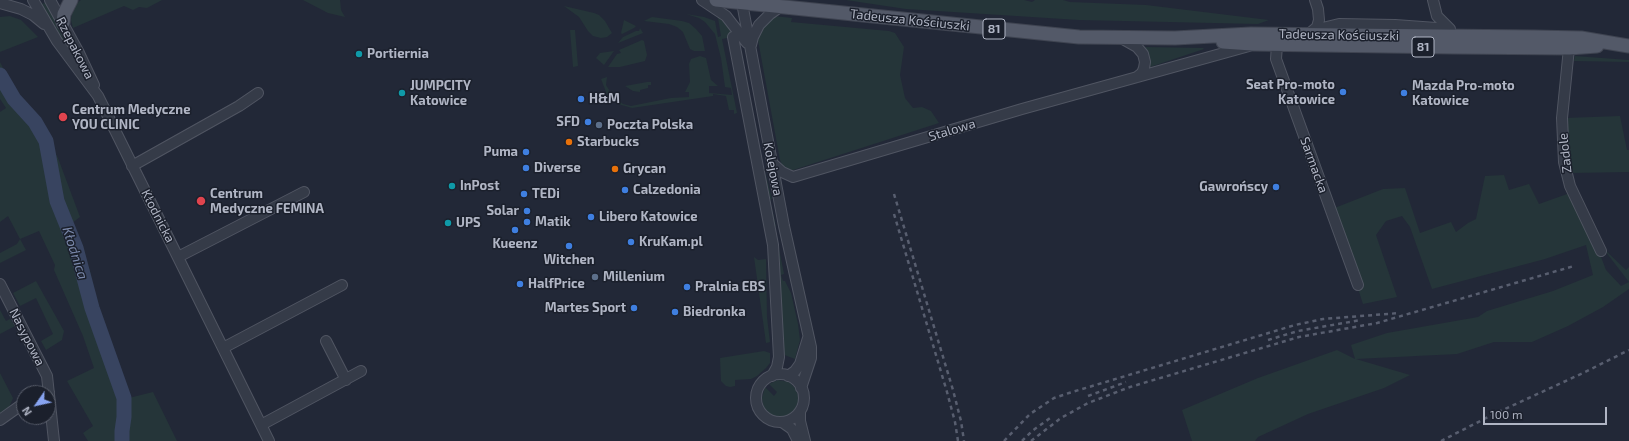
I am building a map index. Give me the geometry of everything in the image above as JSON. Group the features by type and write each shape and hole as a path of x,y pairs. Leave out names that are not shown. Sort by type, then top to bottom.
{"main road":[{"path":"63,22 64,14 71,0"},
{"name":"Tadeusza Kościuszki","path":"716,0 777,3 1019,31 1079,36 1175,38 1310,32 1466,37 1581,38 1626,45"},
{"name":"Tadeusza Kościuszki","path":"1175,38 1277,45 1569,48 1626,45"}],"street":[{"name":"Kłodnicka","path":"33,0 49,28 80,74 98,96 269,441"},
{"name":"Rzepakowa","path":"50,0 89,73 98,96"},
{"path":"702,0 726,16 744,37 750,49"},
{"path":"1433,0 1437,16 1450,29 1466,37"},
{"name":"Kolejowa","path":"742,1 778,197 811,347 811,358 802,388"},
{"path":"0,3 21,9 33,15 49,28"},
{"path":"750,49 753,37 759,25 770,14 777,3"},
{"path":"1317,5 1323,16 1333,25"},
{"path":"1310,32 1319,20 1317,5"},
{"path":"1426,27 1437,16"},
{"path":"1310,32 1333,25 1395,25 1450,29"},
{"path":"733,37 773,245 779,357 777,367 772,376"},
{"path":"1121,38 1137,47 1143,54 1145,62 1144,68 1142,73 1136,78"},
{"name":"Stalowa","path":"793,177 1022,109 1252,44"},
{"name":"Sarmacka","path":"1277,45 1276,59 1358,285"},
{"name":"Zadole","path":"1569,48 1562,118 1564,162 1570,186 1601,251"},
{"path":"132,166 239,106 258,93"},
{"path":"772,163 782,172 793,177 784,185 778,197"},
{"path":"178,256 304,192"},
{"name":"Nasypowa","path":"0,284 47,376 45,385"},
{"path":"223,348 342,285"},
{"name":"Kolejowa","path":"788,376 800,364 809,335"},
{"path":"326,341 346,380"},
{"path":"261,425 361,371"},
{"path":"798,441 792,428 782,422 774,421 766,417 760,410 757,402 757,392 760,385 772,376 788,376 796,380 802,388 804,397 800,411 800,421 805,441"},
{"path":"0,420 16,409"},
{"path":"782,422 793,418 800,411"},
{"name":"Nasypowa","path":"51,425 54,441"}],"shaded area":[{"path":"81,0 162,0 147,8 139,7 133,10 124,6 73,28 71,20 72,13 76,4"},
{"path":"303,0 340,0 341,10 345,17 328,13"},
{"path":"846,0 1024,0 1032,2 1035,0 1063,0 1070,2 1146,5 1269,20 1258,24 1079,20 906,9"},
{"path":"46,3 71,49 69,50 39,4"},
{"path":"564,6 599,15 605,21 612,33 607,37 601,38 593,36 579,17"},
{"path":"686,14 704,17 715,21 718,37 721,36 719,18 727,24 737,36 722,39 737,113 734,114 734,110 729,110 726,96 713,94 713,96 632,108 618,104 608,97 601,79 607,77 606,85 609,90 608,96 616,102 618,100 623,104 631,106 671,98 689,97 689,92 685,92 690,82 689,64 691,59 700,56 706,58 711,80 718,86 709,86 709,93 732,95 731,88 725,87 721,58 715,34 705,22 699,18"},
{"path":"10,16 21,20 38,37 0,52 0,17"},
{"path":"774,16 792,18 791,22 889,31 895,33 904,47 900,75 905,98 913,108 922,107 931,111 939,123 790,171 783,167 780,160 758,40 760,30"},
{"path":"652,17 689,23 702,36 705,51 694,51 690,49 683,32 677,27 669,24 644,21"},
{"path":"624,20 636,26 622,34 621,33"},
{"path":"640,28 643,33 618,43 623,37 639,31"},
{"path":"570,30 575,30 578,66 573,67"},
{"path":"642,40 644,41 647,55 645,61 620,67 608,67 617,54 621,53 619,50"},
{"path":"1144,47 1203,48 1204,49 1150,67"},
{"path":"614,51 604,65 596,58 600,53"},
{"path":"1575,56 1629,60 1629,62 1574,61"},
{"path":"0,62 20,101 38,123 58,158 80,217 72,223 90,271 99,317 111,348 114,363 129,398 153,392 177,441 88,441 83,433 93,426 67,381 94,368 83,336 54,270 55,265 39,231 20,239 8,216 0,222 0,112 6,108 0,99"},
{"path":"651,82 651,85 648,85 648,88 640,90 640,92 633,91 625,86"},
{"path":"1620,116 1627,150 1629,150 1629,172 1571,173 1565,118"},
{"path":"760,152 772,199 770,200 776,226 774,228"},
{"path":"1504,175 1509,190 1529,184 1539,204 1570,193 1598,249 1606,270 1621,286 1629,282 1629,289 1603,307 1568,326 1532,342 1494,342 1457,354 1356,359 1410,375 1384,388 1308,414 1258,437 1255,441 1192,441 1182,410 1258,378 1337,350 1355,359 1351,345 1387,333 1478,317 1487,311 1553,291 1593,275 1586,245 1545,259 1432,289 1410,227 1402,216 1386,221 1376,235 1397,297 1363,304 1332,209 1383,189 1405,188 1420,233 1451,222 1456,232 1476,219 1485,176"},
{"path":"20,239 26,250 0,263 0,253 17,244"},
{"path":"777,239 784,274 781,275 791,293 798,324 800,340 795,359 782,354"},
{"path":"1602,247 1626,270 1629,267 1629,282"},
{"path":"754,257 758,260 766,259 767,317 770,342 766,343"},
{"path":"36,281 64,331 62,340 46,350 41,341 53,334 36,298 20,306 13,293"},
{"path":"0,310 6,321 10,319 15,326 0,334"},
{"path":"764,351 770,353 770,363 757,376 751,379 735,380 735,386 730,387 726,386 721,381 720,358"},
{"path":"0,373 13,398 8,410 0,415"},
{"path":"778,380 789,382 795,388 798,395 798,402 795,409 782,417 774,416 768,412 763,406 762,398 765,387 774,396 777,392 769,384"}],"waterway":[{"name":"Kłodnica","path":"0,75 14,99 35,122 46,141 57,201 76,248 92,308 124,398 122,441"}],"railway":[{"path":"894,194 953,390 961,421 964,441"},
{"path":"894,214 947,392 955,422 958,441"},
{"path":"1031,441 1061,418 1088,403 1130,387 1299,337 1377,323 1574,266"},
{"path":"1004,441 1030,414 1054,398 1069,393 1295,325 1323,319 1400,313"},
{"path":"1268,340 1298,331 1361,320"},
{"path":"1441,441 1629,350"},
{"path":"1088,396 1126,382"},
{"path":"1022,441 1032,431 1053,416"}],"place":[{"name":"Portiernia","path":"359,54"},
{"name":"Seat Pro-moto Katowice","path":"1343,92"},
{"name":"JUMPCITY Katowice","path":"402,93"},
{"name":"Mazda Pro-moto Katowice","path":"1404,93"},
{"name":"H&M","path":"581,99"},
{"name":"Centrum Medyczne YOU CLINIC","path":"63,117"},
{"name":"SFD","path":"588,122"},
{"name":"Poczta Polska","path":"599,125"},
{"name":"Starbucks","path":"569,142"},
{"name":"Puma","path":"526,152"},
{"name":"Diverse","path":"526,168"},
{"name":"Grycan","path":"615,169"},
{"name":"InPost","path":"452,186"},
{"name":"Gawrońscy","path":"1276,187"},
{"name":"Calzedonia","path":"625,190"},
{"name":"TEDi","path":"524,194"},
{"name":"Centrum Medyczne FEMINA","path":"201,201"},
{"name":"Solar","path":"527,211"},
{"name":"Libero Katowice","path":"591,217"},
{"name":"Matik","path":"527,222"},
{"name":"UPS","path":"448,223"},
{"name":"Kueenz","path":"515,230"},
{"name":"KruKam.pl","path":"631,242"},
{"name":"Witchen","path":"569,246"},
{"name":"Millenium","path":"595,277"},
{"name":"HalfPrice","path":"520,284"},
{"name":"Pralnia EBS","path":"687,287"},
{"name":"Martes Sport","path":"634,308"},
{"name":"Biedronka","path":"675,312"}]}
